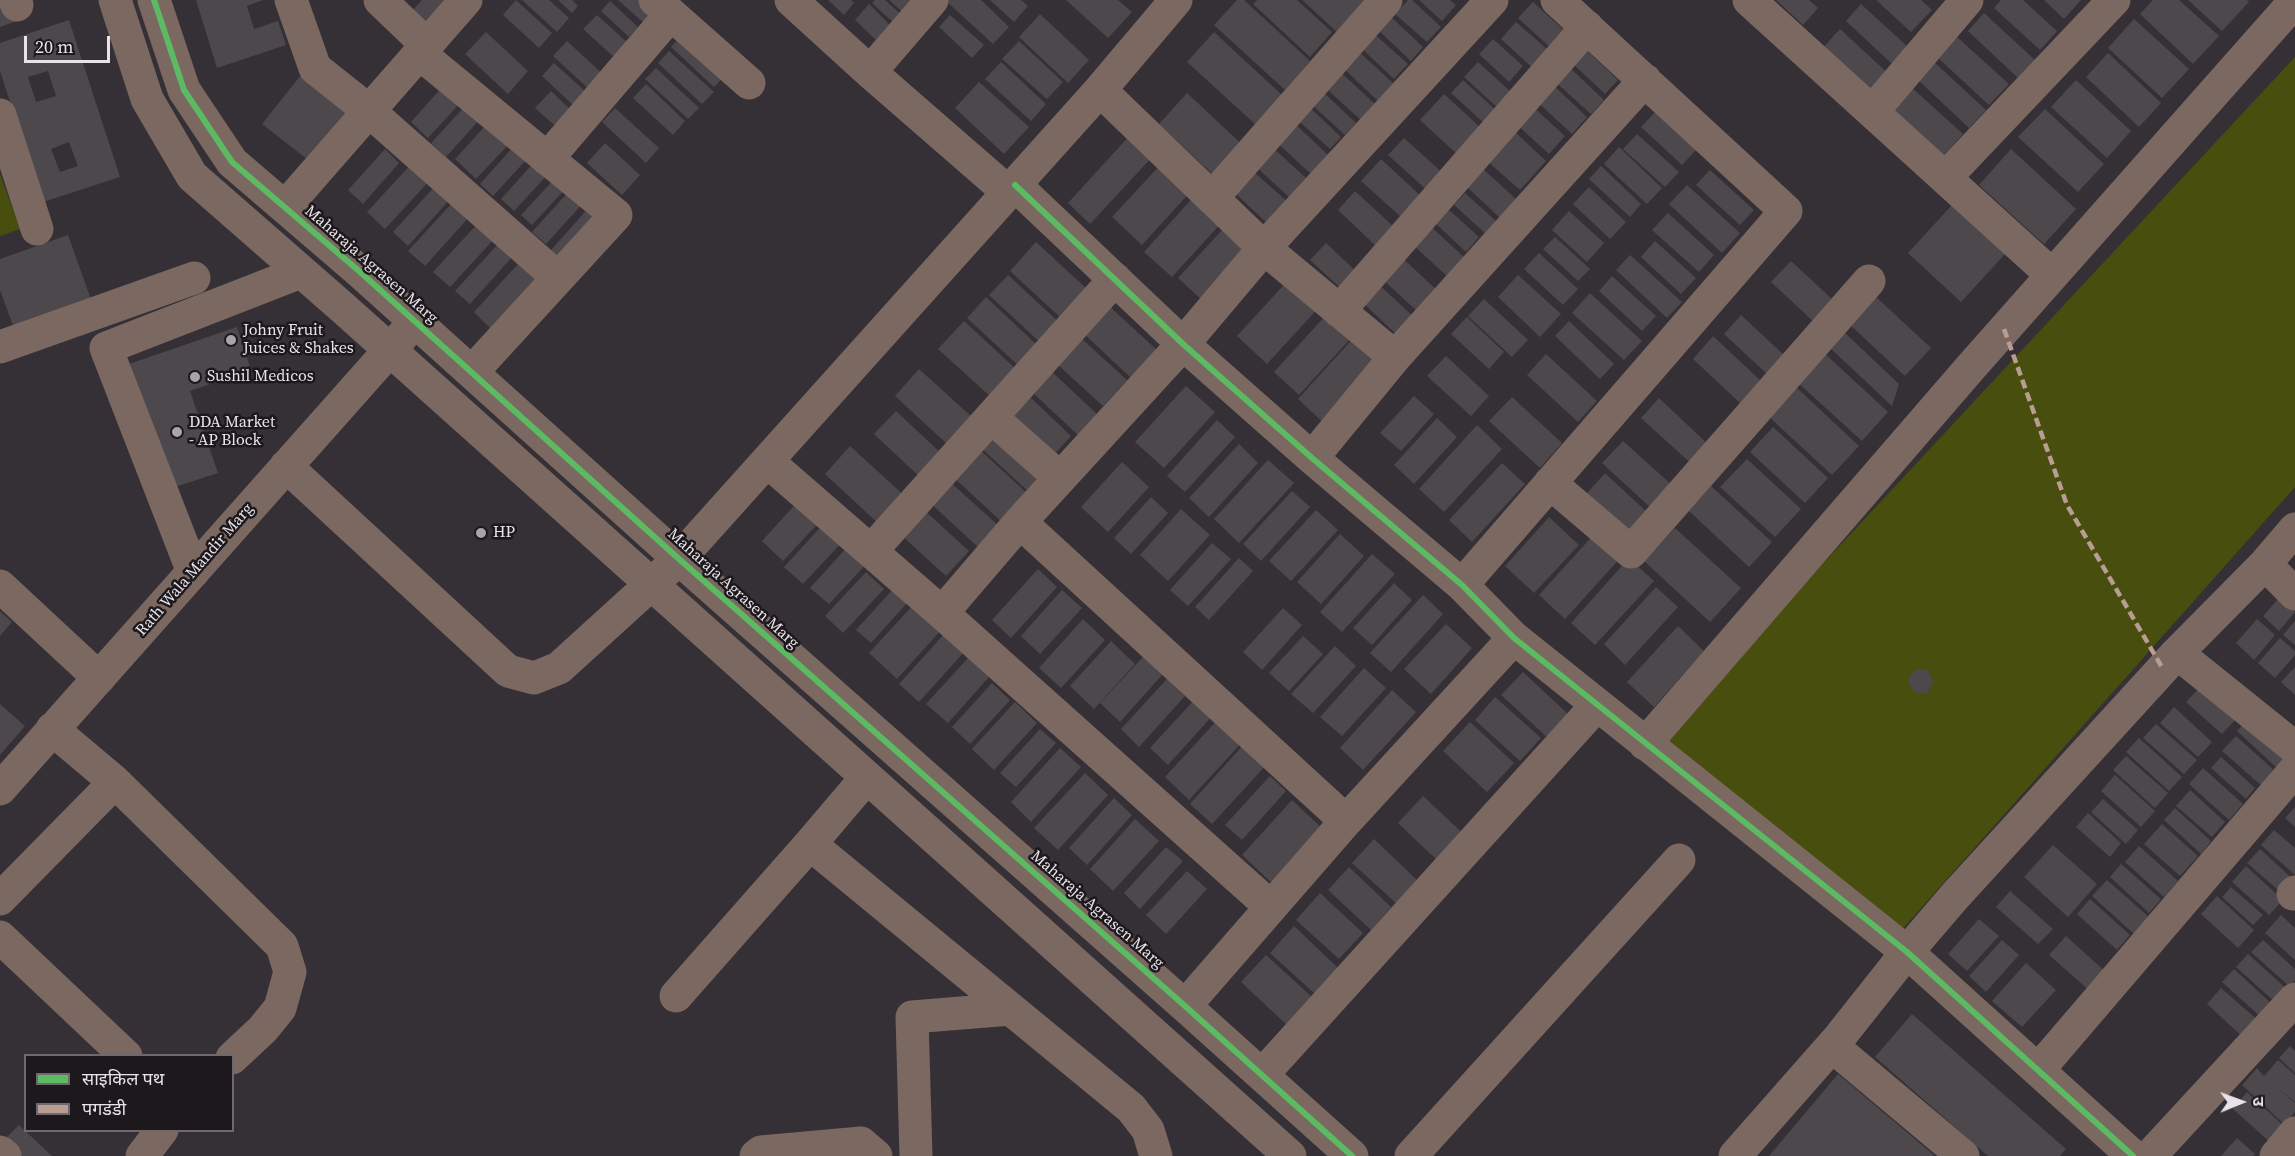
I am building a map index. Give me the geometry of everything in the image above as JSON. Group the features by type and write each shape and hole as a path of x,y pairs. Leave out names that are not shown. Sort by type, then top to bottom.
{"street":[{"path":"115,0 147,99 192,176 1290,1156 1318,1125"},
{"name":"Maharaja Agrasen Marg","path":"154,0 184,90 232,162 415,321 679,559 1185,1006 1318,1125 1345,1154"},
{"path":"291,0 315,68 369,111 558,278"},
{"path":"380,0 423,49 547,159 616,215 472,372"},
{"path":"285,207 466,0"},
{"path":"791,0 870,72 1011,188 1312,458 1462,585 1514,638 1907,952 2133,1156"},
{"path":"870,72 932,0"},
{"path":"286,466 508,671 534,678 560,668 679,559 1100,90 1176,0"},
{"path":"1212,198 1386,0"},
{"path":"942,613 1020,522 1183,344 1264,248 1492,0"},
{"path":"1462,585 1786,210 1557,0"},
{"path":"1749,0 2052,275"},
{"path":"1872,112 1967,0"},
{"path":"1945,178 2114,0"},
{"path":"1645,744 2052,275 2295,1"},
{"path":"547,159 663,7 748,83"},
{"path":"1339,311 1587,27"},
{"path":"1312,458 1395,357 1645,80"},
{"path":"1100,90 1264,248 1395,357"},
{"path":"0,115 37,229"},
{"path":"194,572 106,348 301,272"},
{"path":"0,348 194,278"},
{"path":"871,551 1115,279"},
{"path":"1550,483 1631,552 1869,281"},
{"name":"Rath Wala Mandir Marg","path":"0,789 415,321"},
{"path":"991,417 1060,478"},
{"path":"767,461 942,613 1271,907"},
{"path":"1020,522 1346,821"},
{"path":"1735,1156 1832,1046 1955,896 2177,653 2265,564 2295,529"},
{"path":"2265,564 2295,594"},
{"path":"0,586 99,678"},
{"path":"1185,1006 1346,821 1514,638"},
{"path":"2177,653 2295,748"},
{"path":"1262,1075 1597,705"},
{"path":"52,729 115,782 282,946 290,972 280,1008 263,1029 234,1056"},
{"path":"2038,1069 2295,771"},
{"path":"676,996 867,777"},
{"path":"0,899 115,782"},
{"path":"810,844 1131,1108 1148,1131 1156,1156"},
{"path":"1412,1156 1679,860"},
{"path":"0,937 124,1054"},
{"path":"2150,1156 2295,999"},
{"path":"916,1156 912,1017 1011,1009"},
{"path":"1832,1046 1963,1156"},
{"path":"142,1156 161,1132"},
{"path":"2276,1156 2295,1133"},
{"path":"756,1156 760,1152 861,1143 876,1156"},
{"path":"0,1152 5,1156"}],"green space":[{"path":"2295,57 2295,487 1891,942 1654,745"},
{"path":"0,174 20,229 0,236"}],"building":[{"path":"0,0 17,21 0,27"},
{"path":"196,0 263,0 247,6 254,29 278,21 286,45 217,68"},
{"path":"422,0 445,0 424,23 411,12"},
{"path":"516,0 552,33 539,48 503,15"},
{"path":"522,0 549,0 569,18 557,32"},
{"path":"558,0 572,0 578,6 572,13"},
{"path":"618,0 649,0 659,9 645,24"},
{"path":"828,0 851,0 854,3 844,15"},
{"path":"875,0 885,0 906,19 898,27 872,3"},
{"path":"889,0 912,0 908,17"},
{"path":"945,0 981,0 1009,27 993,44"},
{"path":"990,0 1021,0 1028,6 1014,22"},
{"path":"1066,0 1118,0 1132,12 1108,38"},
{"path":"1237,0 1244,0 1310,61 1285,90 1214,25"},
{"path":"1257,0 1297,0 1332,32 1310,57 1253,4"},
{"path":"1302,0 1366,0 1337,32"},
{"path":"1408,0 1412,0 1441,27 1427,42 1395,14"},
{"path":"1419,0 1450,0 1456,5 1442,21"},
{"path":"1776,0 1809,0 1818,8 1803,25"},
{"path":"1876,0 1921,0 1932,10 1911,32"},
{"path":"2001,0 2023,0 2057,31 2040,50 1994,8"},
{"path":"2044,0 2081,0 2064,19"},
{"path":"2153,0 2179,0 2219,36 2193,64 2140,14"},
{"path":"2188,0 2247,0 2249,2 2222,31"},
{"path":"610,1 638,27 629,37 601,11"},
{"path":"1533,2 1569,35 1554,51 1518,18"},
{"path":"869,4 890,25 876,40 855,20"},
{"path":"1861,4 1908,47 1892,64 1846,21"},
{"path":"1984,13 2035,60 2018,78 1968,31"},
{"path":"1040,14 1089,60 1068,83 1019,37"},
{"path":"597,15 629,44 616,59 583,29"},
{"path":"950,15 984,45 972,58 939,27"},
{"path":"1389,15 1423,47 1411,61 1377,29"},
{"path":"2134,19 2189,69 2162,98 2108,48"},
{"path":"69,20 120,177 43,202 0,71 0,43","holes":["48,71 56,96 36,102 28,77","69,142 78,166 60,172 51,149"]},
{"path":"1516,22 1555,56 1539,74 1501,39"},
{"path":"1840,29 1893,78 1872,100 1820,51"},
{"path":"486,32 528,71 508,94 465,54"},
{"path":"1214,32 1282,95 1255,124 1187,62"},
{"path":"1372,32 1408,64 1394,79 1359,46"},
{"path":"683,34 727,73 714,87 671,47"},
{"path":"1956,36 2009,84 1989,105 1937,57"},
{"path":"1493,39 1523,66 1509,82 1479,54"},
{"path":"567,41 606,77 592,92 553,56"},
{"path":"1019,41 1063,82 1047,99 1002,59"},
{"path":"1584,48 1618,80 1605,94 1571,62"},
{"path":"1356,49 1394,84 1378,101 1341,66"},
{"path":"669,51 714,92 702,104 658,63"},
{"path":"2108,53 2161,103 2139,127 2086,77"},
{"path":"1001,62 1046,104 1031,121 985,79"},
{"path":"1478,62 1512,93 1498,108 1464,77"},
{"path":"1934,62 1986,110 1969,128 1918,80"},
{"path":"554,63 587,93 575,107 542,76"},
{"path":"1566,64 1604,100 1591,114 1552,79"},
{"path":"1335,67 1376,105 1362,121 1320,83"},
{"path":"656,68 699,108 688,119 645,79"},
{"path":"301,75 350,116 312,163 262,124"},
{"path":"1463,80 1498,112 1486,125 1451,93"},
{"path":"2076,80 2131,131 2107,158 2051,107"},
{"path":"1549,81 1587,117 1572,134 1533,98"},
{"path":"979,82 1029,127 1004,154 955,108"},
{"path":"646,84 685,121 673,135 633,98"},
{"path":"444,85 462,101 428,138 411,122"},
{"path":"1911,87 1963,134 1941,158 1890,110"},
{"path":"1320,89 1356,123 1345,135 1309,102"},
{"path":"551,91 574,113 560,130 535,108"},
{"path":"1187,93 1248,150 1220,181 1159,124"},
{"path":"1444,94 1482,129 1459,156 1420,120"},
{"path":"1305,103 1341,137 1330,149 1293,116"},
{"path":"466,105 481,118 446,157 431,143"},
{"path":"1531,105 1565,136 1549,154 1514,122"},
{"path":"615,108 659,148 646,163 602,122"},
{"path":"2045,109 2104,164 2078,192 2018,137"},
{"path":"1656,111 1697,149 1682,165 1641,127"},
{"path":"1289,118 1329,156 1312,175 1271,137"},
{"path":"487,124 509,144 476,179 455,159"},
{"path":"1513,130 1546,161 1520,190 1486,160"},
{"path":"1131,134 1154,155 1090,224 1068,203"},
{"path":"1637,134 1679,172 1665,187 1623,149"},
{"path":"1404,138 1446,176 1430,193 1388,155"},
{"path":"605,143 640,175 622,195 587,163"},
{"path":"1270,145 1306,178 1289,197 1253,164"},
{"path":"514,146 528,158 493,196 480,184"},
{"path":"1619,147 1662,188 1647,204 1604,164"},
{"path":"385,149 399,163 363,204 348,190"},
{"path":"2011,149 2076,209 2044,244 1979,185"},
{"path":"537,159 550,172 514,211 501,199"},
{"path":"1381,159 1422,197 1402,218 1361,181"},
{"path":"414,161 432,178 385,229 367,212"},
{"path":"1164,161 1193,189 1142,245 1112,217"},
{"path":"1601,166 1641,204 1630,217 1589,179"},
{"path":"1481,167 1517,200 1500,218 1465,185"},
{"path":"1710,170 1754,210 1740,225 1696,185"},
{"path":"1255,173 1288,202 1268,224 1235,193"},
{"path":"558,175 569,185 532,225 521,215"},
{"path":"436,185 451,198 408,246 393,232"},
{"path":"1687,185 1740,233 1722,253 1669,204"},
{"path":"1589,187 1626,222 1610,239 1573,204"},
{"path":"572,188 585,201 546,244 532,232"},
{"path":"1355,191 1394,227 1376,246 1338,210"},
{"path":"1197,193 1225,219 1172,277 1144,252"},
{"path":"1465,193 1497,222 1486,234 1454,205"},
{"path":"454,201 470,216 425,266 408,251"},
{"path":"1953,204 2006,253 1961,302 1908,253"},
{"path":"591,205 602,215 561,259 551,250"},
{"path":"1446,207 1479,237 1466,252 1433,221"},
{"path":"1569,211 1604,243 1587,262 1552,230"},
{"path":"1668,213 1714,255 1699,272 1652,230"},
{"path":"1232,219 1256,241 1202,300 1178,278"},
{"path":"479,222 496,237 450,287 433,272"},
{"path":"1428,224 1466,259 1449,278 1411,243"},
{"path":"68,235 93,305 16,334 0,290 0,259"},
{"path":"1555,237 1590,269 1578,281 1543,249"},
{"path":"1655,241 1696,278 1681,294 1641,257"},
{"path":"1036,242 1088,290 1062,319 1010,271"},
{"path":"499,243 513,256 470,304 455,291"},
{"path":"1326,243 1363,278 1348,295 1310,260"},
{"path":"1539,253 1578,289 1563,305 1524,269"},
{"path":"1398,254 1438,291 1419,313 1379,276"},
{"path":"1630,255 1682,302 1667,318 1616,270"},
{"path":"1791,261 1833,300 1814,322 1771,282"},
{"path":"518,264 539,283 494,332 474,312"},
{"path":"1008,275 1062,325 1044,346 989,295"},
{"path":"1518,275 1561,314 1540,337 1498,297"},
{"path":"1292,276 1322,304 1267,364 1237,336"},
{"path":"1612,276 1656,316 1642,331 1599,291"},
{"path":"1376,282 1414,317 1398,336 1360,300"},
{"path":"1590,293 1642,341 1624,360 1572,313"},
{"path":"1875,296 1931,348 1905,376 1849,324"},
{"path":"986,297 1039,347 1020,367 967,318"},
{"path":"1484,299 1528,340 1512,357 1468,316"},
{"path":"1108,305 1157,350 1131,378 1082,332"},
{"path":"1327,314 1352,337 1299,395 1274,372"},
{"path":"1741,315 1785,356 1768,375 1724,334"},
{"path":"1467,317 1504,352 1489,369 1451,334"},
{"path":"964,321 1017,370 992,398 938,349"},
{"path":"1569,321 1614,364 1600,379 1555,336"},
{"name":"DDA Market - AP Block","path":"237,327 251,370 190,391 218,473 169,489 126,365"},
{"path":"1845,333 1899,384 1892,406 1828,346"},
{"path":"1357,334 1387,362 1328,427 1298,399"},
{"path":"1713,336 1761,381 1740,403 1693,359"},
{"path":"1081,338 1127,380 1103,406 1057,364"},
{"path":"1823,352 1888,412 1862,441 1797,382"},
{"path":"1546,354 1597,401 1578,422 1527,375"},
{"path":"1446,356 1489,396 1471,416 1427,376"},
{"path":"919,369 972,417 947,444 895,396"},
{"path":"1050,370 1099,416 1080,437 1031,391"},
{"path":"1186,386 1215,412 1164,468 1135,442"},
{"path":"1795,386 1859,446 1832,475 1768,416"},
{"path":"1414,396 1434,414 1401,451 1380,433"},
{"path":"1030,397 1071,436 1053,456 1011,417"},
{"path":"1512,397 1562,443 1540,468 1489,421"},
{"path":"1659,398 1712,448 1695,467 1641,418"},
{"path":"896,411 944,456 923,480 874,434"},
{"path":"1437,418 1457,437 1414,484 1394,465"},
{"path":"1217,420 1235,437 1185,492 1167,476"},
{"path":"1477,425 1502,449 1444,512 1419,489"},
{"path":"1773,427 1828,478 1805,503 1750,452"},
{"path":"994,435 1041,478 1030,493 980,447"},
{"path":"1623,441 1673,486 1652,509 1602,463"},
{"path":"1239,444 1258,463 1209,517 1189,498"},
{"path":"850,446 907,498 881,526 825,474"},
{"path":"977,447 1030,496 1004,524 951,475"},
{"path":"1747,459 1801,509 1775,537 1720,487"},
{"path":"1268,460 1294,483 1239,543 1214,519"},
{"path":"1122,462 1149,487 1108,532 1081,507"},
{"path":"1502,463 1525,484 1472,542 1449,520"},
{"path":"1605,473 1649,514 1625,540 1581,500"},
{"path":"948,480 1000,527 980,549 928,501"},
{"path":"1711,486 1772,542 1749,567 1689,511"},
{"path":"1292,491 1310,507 1261,561 1243,544"},
{"path":"802,497 824,517 783,561 762,541"},
{"path":"1151,497 1168,513 1131,554 1114,538"},
{"path":"923,509 969,551 946,576 900,534"},
{"path":"1181,509 1210,535 1168,581 1140,555"},
{"path":"1316,510 1338,530 1291,581 1269,561"},
{"path":"1549,517 1579,545 1534,593 1505,566"},
{"path":"827,520 846,538 803,584 784,567"},
{"path":"1675,528 1741,588 1710,622 1644,561"},
{"path":"1597,531 1623,555 1565,619 1539,595"},
{"path":"1340,534 1364,556 1321,604 1297,582"},
{"path":"1212,543 1231,559 1188,606 1170,590"},
{"path":"850,544 868,562 829,604 810,588"},
{"path":"1372,554 1395,574 1342,632 1320,612"},
{"path":"1239,558 1253,571 1209,620 1195,607"},
{"path":"1629,558 1654,581 1595,645 1571,623"},
{"path":"1038,569 1057,587 1011,638 992,620"},
{"path":"866,572 884,589 843,633 825,616"},
{"path":"1394,583 1412,600 1372,645 1353,628"},
{"path":"1656,587 1678,607 1625,665 1604,644"},
{"path":"894,588 908,602 871,643 856,630"},
{"path":"1062,590 1082,608 1040,654 1021,636"},
{"path":"1423,595 1443,614 1391,672 1370,653"},
{"path":"2279,598 2295,612 2279,631 2263,616"},
{"path":"915,603 943,628 897,679 869,653"},
{"path":"1283,608 1302,625 1262,670 1243,652"},
{"path":"0,611 12,622 0,636"},
{"path":"1083,619 1105,640 1061,688 1039,668"},
{"path":"2257,619 2275,635 2254,660 2236,643"},
{"path":"2295,621 2295,645 2283,635"},
{"path":"1446,624 1472,648 1431,694 1404,669"},
{"path":"1678,626 1704,651 1654,707 1627,682"},
{"path":"945,633 965,651 919,702 899,684"},
{"path":"1303,636 1323,654 1289,691 1269,673"},
{"path":"2280,638 2295,651 2295,655 2275,678 2258,663"},
{"path":"1111,641 1135,664 1094,709 1070,686"},
{"path":"1335,646 1356,666 1313,713 1291,694"},
{"path":"1144,656 1163,674 1120,722 1100,703"},
{"path":"968,658 989,677 948,723 926,704"},
{"path":"2295,667 2295,695 2281,682"},
{"path":"1364,668 1386,688 1342,736 1320,717"},
{"path":"1915,670 1928,670 1933,682 1927,694 1914,692 1907,681"},
{"path":"1523,672 1568,714 1547,737 1501,695"},
{"path":"1167,679 1185,696 1139,747 1121,729"},
{"path":"992,683 1010,700 970,744 952,727"},
{"path":"2203,684 2239,716 2222,734 2186,702"},
{"path":"1392,690 1416,712 1363,770 1340,748"},
{"path":"1197,697 1214,714 1168,765 1150,748"},
{"path":"1495,697 1541,738 1520,761 1475,720"},
{"path":"1015,702 1037,723 994,770 972,749"},
{"path":"0,704 25,726 0,755"},
{"path":"2174,707 2212,742 2198,757 2160,723"},
{"path":"1222,715 1247,737 1189,800 1165,777"},
{"path":"2248,719 2290,755 2278,769 2237,731"},
{"path":"1470,722 1514,763 1487,792 1443,751"},
{"path":"2156,724 2197,760 2184,774 2143,738"},
{"path":"1040,729 1056,743 1016,787 1000,773"},
{"path":"2236,736 2275,771 2262,786 2222,751"},
{"path":"2139,738 2182,777 2169,791 2126,752"},
{"path":"1245,743 1268,763 1212,824 1190,804"},
{"path":"1060,748 1081,767 1031,822 1011,802"},
{"path":"2126,756 2168,793 2155,808 2113,770"},
{"path":"2221,757 2255,788 2246,799 2211,768"},
{"path":"2203,768 2243,804 2229,820 2189,784"},
{"path":"1085,773 1108,795 1058,850 1034,828"},
{"path":"2115,775 2155,811 2141,827 2101,791"},
{"path":"1270,776 1286,791 1242,840 1225,825"},
{"path":"2190,790 2225,822 2212,837 2176,806"},
{"path":"1423,796 1468,838 1442,865 1398,823"},
{"path":"1114,798 1132,815 1087,865 1069,848"},
{"path":"2103,799 2138,830 2126,844 2091,812"},
{"path":"1292,800 1324,830 1274,885 1242,855"},
{"path":"2295,807 2295,827 2285,818"},
{"path":"2175,808 2211,841 2201,854 2164,820"},
{"path":"2088,813 2121,843 2110,857 2076,827"},
{"path":"1135,819 1159,841 1113,891 1090,869"},
{"path":"2162,824 2198,856 2180,876 2144,844"},
{"path":"2274,830 2295,848 2295,875 2261,845"},
{"path":"1374,839 1418,881 1397,904 1352,863"},
{"path":"2053,845 2097,884 2068,917 2024,877"},
{"path":"2139,846 2178,881 2164,897 2125,862"},
{"path":"1166,847 1183,861 1140,909 1124,893"},
{"path":"2260,849 2295,881 2285,896 2247,863"},
{"path":"2121,864 2161,899 2149,913 2110,877"},
{"path":"2246,866 2283,900 2269,915 2232,882"},
{"path":"1349,867 1391,907 1371,930 1328,890"},
{"path":"1187,871 1207,889 1166,934 1146,915"},
{"path":"2107,880 2149,917 2134,934 2092,896"},
{"path":"2231,887 2263,915 2253,925 2222,897"},
{"path":"2010,891 2053,929 2038,944 1996,907"},
{"path":"1320,893 1363,933 1339,959 1296,920"},
{"path":"2217,896 2254,930 2238,948 2201,914"},
{"path":"2090,899 2130,935 2117,950 2077,914"},
{"path":"2281,915 2295,928 2295,960 2265,933"},
{"path":"1979,919 1999,936 1967,971 1948,954"},
{"path":"1294,926 1338,968 1315,994 1270,953"},
{"path":"2066,936 2108,974 2092,993 2049,955"},
{"path":"2002,940 2019,955 1986,992 1969,976"},
{"path":"2263,940 2295,969 2295,980 2289,986 2251,952"},
{"path":"2248,954 2288,990 2276,1003 2236,967"},
{"path":"1266,955 1313,998 1288,1026 1241,982"},
{"path":"2026,963 2056,990 2022,1027 1992,1001"},
{"path":"2234,969 2274,1006 2263,1019 2222,982"},
{"path":"2221,988 2261,1023 2246,1040 2207,1004"},
{"path":"1912,1014 2066,1149 2060,1156 1988,1156 1875,1057"},
{"path":"2290,1046 2295,1051 2295,1073 2279,1058"},
{"path":"2278,1060 2295,1075 2295,1102 2274,1085 2295,1103 2295,1112 2284,1124 2242,1085 2257,1068 2264,1076"},
{"path":"1838,1074 1935,1156 1769,1156"},
{"path":"2247,1092 2284,1126 2270,1142 2233,1109"},
{"path":"19,1125 52,1156 17,1156 2,1142"},
{"path":"2237,1138 2255,1154 2253,1156 2221,1156"}],"marked path":[{"path":"2004,329 2067,505 2163,669"}],"cycle path":[{"path":"154,0 184,90 232,162 359,271 679,559 1352,1156"},
{"path":"1015,185 1183,344 1312,458 1462,585 1514,638 1907,952 2133,1156"}],"place":[{"name":"Johny Fruit Juices & Shakes","path":"231,340"},
{"name":"Sushil Medicos","path":"195,377"},
{"name":"DDA Market - AP Block","path":"177,432"},
{"name":"HP","path":"481,533"}]}
